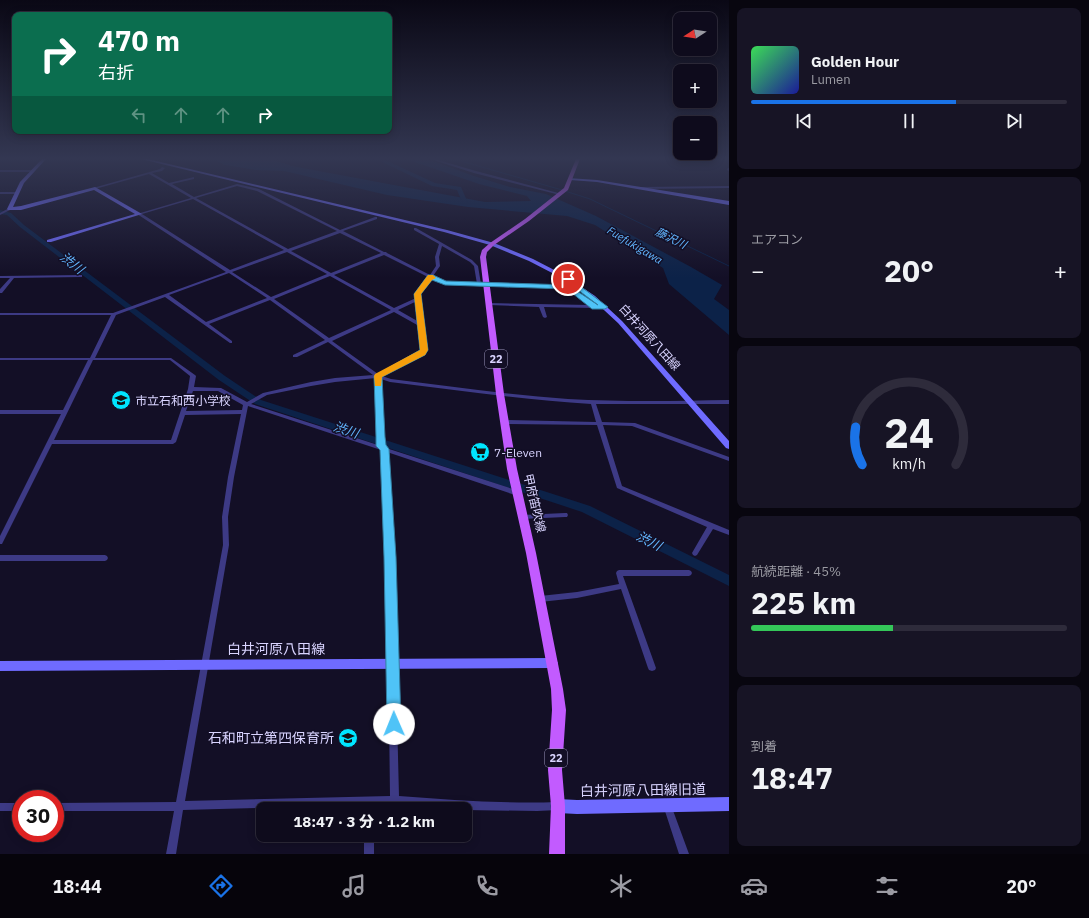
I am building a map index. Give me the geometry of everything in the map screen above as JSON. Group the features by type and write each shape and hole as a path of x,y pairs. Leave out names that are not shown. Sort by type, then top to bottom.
{"main road":[{"path":"8,210 14,199"},
{"path":"8,210 55,199"},
{"path":"113,199 139,214"},
{"name":"白井河原八田線","path":"311,199 493,243 554,272 585,291 605,307 729,446"},
{"name":"甲府笛吹線","path":"554,199 484,251 482,257 482,285 489,304 500,394 513,478 540,599 557,689 559,710 555,770 558,806 557,854"},
{"path":"702,199 729,203"},
{"path":"49,241 139,214"},
{"name":"白井河原八田線","path":"0,666 552,663"},
{"name":"白井河原八田線旧道","path":"558,806 577,808 729,804"}],"street":[{"path":"139,214 191,199"},
{"path":"196,199 421,325"},
{"path":"276,199 445,283 568,287 595,307"},
{"path":"0,214 8,210"},
{"path":"139,214 270,298 378,376 390,380 500,394 593,402 729,402"},
{"path":"0,314 114,314 376,218"},
{"path":"415,229 474,264 482,285"},
{"path":"171,854 206,665 226,545 225,517 231,477 245,412 249,403 265,394 311,384 378,376 422,353 424,350 418,294 438,266 437,257 441,244"},
{"path":"206,324 385,253"},
{"path":"0,276 82,276"},
{"path":"0,292 13,276"},
{"path":"166,295 230,342"},
{"path":"295,356 418,299"},
{"path":"489,304 605,307"},
{"path":"541,306 544,317"},
{"path":"0,542 114,314"},
{"path":"0,359 171,359 194,376 184,413 173,442 51,442"},
{"path":"378,376 380,437 383,447 390,557 395,800"},
{"path":"191,389 219,390 249,403 516,491"},
{"path":"593,402 619,487 729,533"},
{"path":"0,412 65,412"},
{"path":"184,413 245,412"},
{"path":"504,422 633,424 729,460"},
{"path":"522,516 565,515"},
{"path":"695,553 711,526"},
{"path":"0,558 105,558"},
{"path":"652,668 619,574 689,573"},
{"path":"540,599 577,595 624,586"},
{"path":"384,802 395,800 455,805 558,806"},
{"path":"667,805 684,854"},
{"path":"64,807 256,806"},
{"path":"0,807 12,807"},
{"path":"369,842 369,854"}],"water":[{"name":"Fuefukigawa","path":"413,199 468,199 485,202 531,201 529,199 557,199 596,216 722,285 714,299 729,310 729,335 669,284 663,268 595,225 567,216 468,207"}],"waterway":[{"path":"463,199 465,203"},
{"name":"藤沢川","path":"590,199 729,266"},
{"name":"渋川","path":"0,212 9,214 22,226 222,378 258,402 586,509 729,581"}],"slow traffic":[{"path":"378,384 378,376 422,353 424,350 418,294 431,277 432,278"}],"place":[{"name":"市立石和西小学校","path":"121,400"},
{"name":"7-Eleven","path":"480,452"},
{"name":"石和町立第四保育所","path":"348,738"}],"route":[{"path":"394,724 390,557 384,449 381,446 380,437 378,376 422,353 424,350 418,294 431,277 445,283 568,287 595,307 605,307 593,296 568,279"}]}
